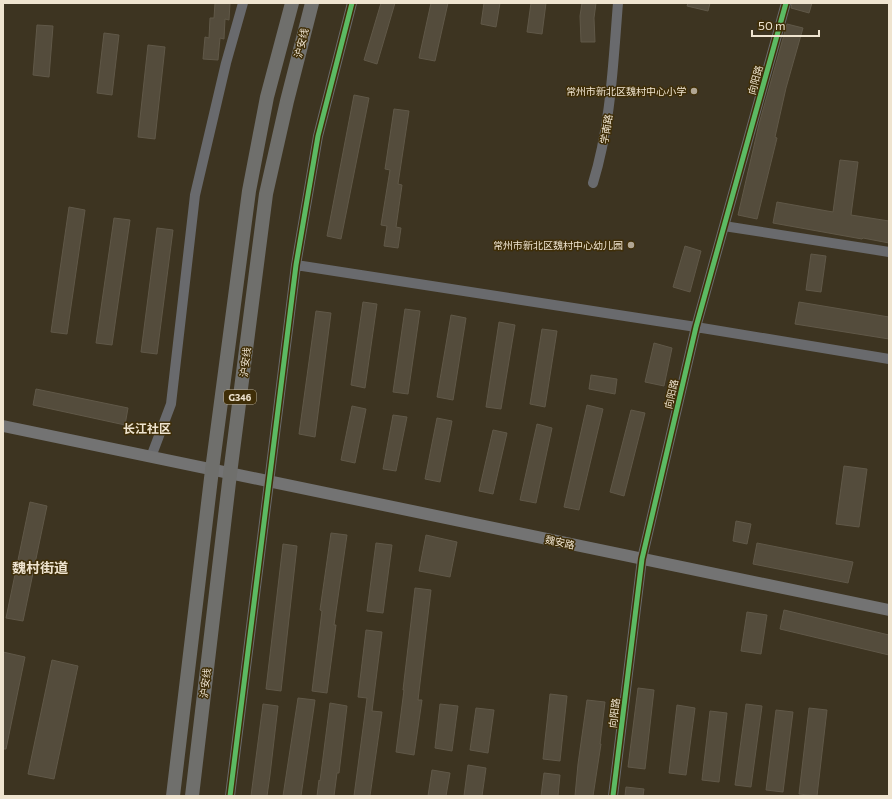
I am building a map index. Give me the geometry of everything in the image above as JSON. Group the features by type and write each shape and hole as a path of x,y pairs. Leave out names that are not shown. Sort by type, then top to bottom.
{"highway":[{"name":"沪安线","path":"173,796 212,470 249,191 267,97 292,3"},
{"name":"沪安线","path":"192,796 230,474 266,194 287,101 312,3"}],"main road":[{"name":"魏安路","path":"3,426 889,610"}],"street":[{"path":"151,457 171,404 195,195 226,63 243,3"},
{"path":"230,796 296,265 318,136 352,3"},
{"name":"学南路","path":"593,183 606,130 618,3"},
{"name":"向阳路","path":"613,796 642,559 696,327 786,3"},
{"path":"724,226 889,252"},
{"path":"296,265 696,327 889,359"}],"building":[{"path":"215,3 230,3 229,20 225,19 224,39 220,38 218,60 203,59 205,37 209,38 210,18 214,18"},
{"path":"381,3 395,3 377,64 364,60"},
{"path":"431,3 448,3 435,61 419,58"},
{"path":"484,3 500,3 496,27 481,24"},
{"path":"531,3 546,3 542,34 527,32"},
{"path":"582,3 596,3 594,18 595,42 581,42 580,16"},
{"path":"688,3 710,3 708,11 687,6"},
{"path":"792,3 812,3 809,13 791,8"},
{"path":"787,24 803,28 786,88 775,137 777,138 757,219 738,215 759,124"},
{"path":"37,25 53,26 49,77 33,75"},
{"path":"104,33 119,35 112,95 97,93"},
{"path":"148,45 165,47 155,139 138,137"},
{"path":"354,95 369,98 341,239 327,236"},
{"path":"394,109 409,111 398,184 402,185 396,227 401,228 398,248 384,246 387,226 381,225 390,170 385,169"},
{"path":"840,160 858,162 851,215 889,221 889,243 773,223 777,202 833,212"},
{"path":"69,207 85,210 67,334 51,332"},
{"path":"114,218 130,220 112,345 96,343"},
{"path":"157,228 173,230 157,354 141,352"},
{"path":"685,246 701,251 690,292 673,287"},
{"path":"811,254 826,256 821,292 806,290"},
{"path":"363,302 377,304 365,388 351,385"},
{"path":"799,302 889,317 889,339 795,324"},
{"path":"405,309 420,311 408,394 393,392"},
{"path":"316,311 331,313 315,437 299,434"},
{"path":"451,315 466,318 453,400 437,397"},
{"path":"499,322 515,325 501,409 486,407"},
{"path":"542,329 557,331 545,407 530,404"},
{"path":"654,343 672,348 664,386 645,382"},
{"path":"591,375 617,379 615,394 589,389"},
{"path":"36,389 128,408 125,425 33,405"},
{"path":"587,405 603,409 579,510 564,507"},
{"path":"352,406 366,409 355,463 341,460"},
{"path":"631,410 645,413 624,496 610,492"},
{"path":"393,415 407,417 396,471 383,469"},
{"path":"437,418 452,421 440,482 425,479"},
{"path":"537,424 552,428 536,503 520,500"},
{"path":"493,430 507,433 493,494 479,491"},
{"path":"844,466 867,469 859,527 836,524"},
{"path":"30,502 47,506 23,621 6,618"},
{"path":"736,521 751,524 747,544 733,541"},
{"path":"331,533 347,535 334,625 336,625 327,693 312,691 322,611 320,610"},
{"path":"426,535 457,542 450,577 419,571"},
{"path":"376,543 392,545 383,613 367,611"},
{"path":"757,543 853,562 848,583 753,564"},
{"path":"283,544 297,546 281,691 266,689"},
{"path":"415,588 431,590 418,700 422,700 414,755 396,752"},
{"path":"784,610 889,635 889,655 780,629"},
{"path":"747,612 767,615 761,654 741,651"},
{"path":"366,630 382,632 372,711 382,712 370,796 354,796 367,698 358,697"},
{"path":"3,652 25,657 6,749 3,749"},
{"path":"52,660 78,666 54,779 28,774"},
{"path":"638,688 654,690 645,769 628,767"},
{"path":"550,694 567,696 560,761 543,759"},
{"path":"298,698 315,700 301,796 283,796"},
{"path":"587,700 605,702 601,744 593,796 575,796 578,764"},
{"path":"330,703 347,706 339,773 337,773 334,796 317,796 319,780 320,781"},
{"path":"263,704 278,706 270,775 267,796 251,796"},
{"path":"440,704 458,706 452,751 435,748"},
{"path":"746,704 762,706 751,787 735,785"},
{"path":"677,705 695,708 686,775 669,773"},
{"path":"476,708 494,710 488,753 470,750"},
{"path":"809,708 827,710 817,796 799,794"},
{"path":"776,710 793,712 783,792 766,790"},
{"path":"710,711 727,713 719,782 702,780"},
{"path":"468,765 486,768 482,796 464,796"},
{"path":"432,770 450,773 446,796 428,796"},
{"path":"544,773 560,775 558,796 541,796"},
{"path":"626,787 644,789 643,796 625,796"}],"cycle path":[{"path":"230,796 296,265 318,136 352,3"},
{"path":"613,796 642,559 696,327 786,3"}],"place":[{"name":"常州市新北区魏村中心小学","path":"694,91"},
{"name":"常州市新北区魏村中心幼儿园","path":"631,245"}],"district":[{"name":"长江社区","path":"147,428"},
{"name":"魏村街道","path":"40,567"}]}
